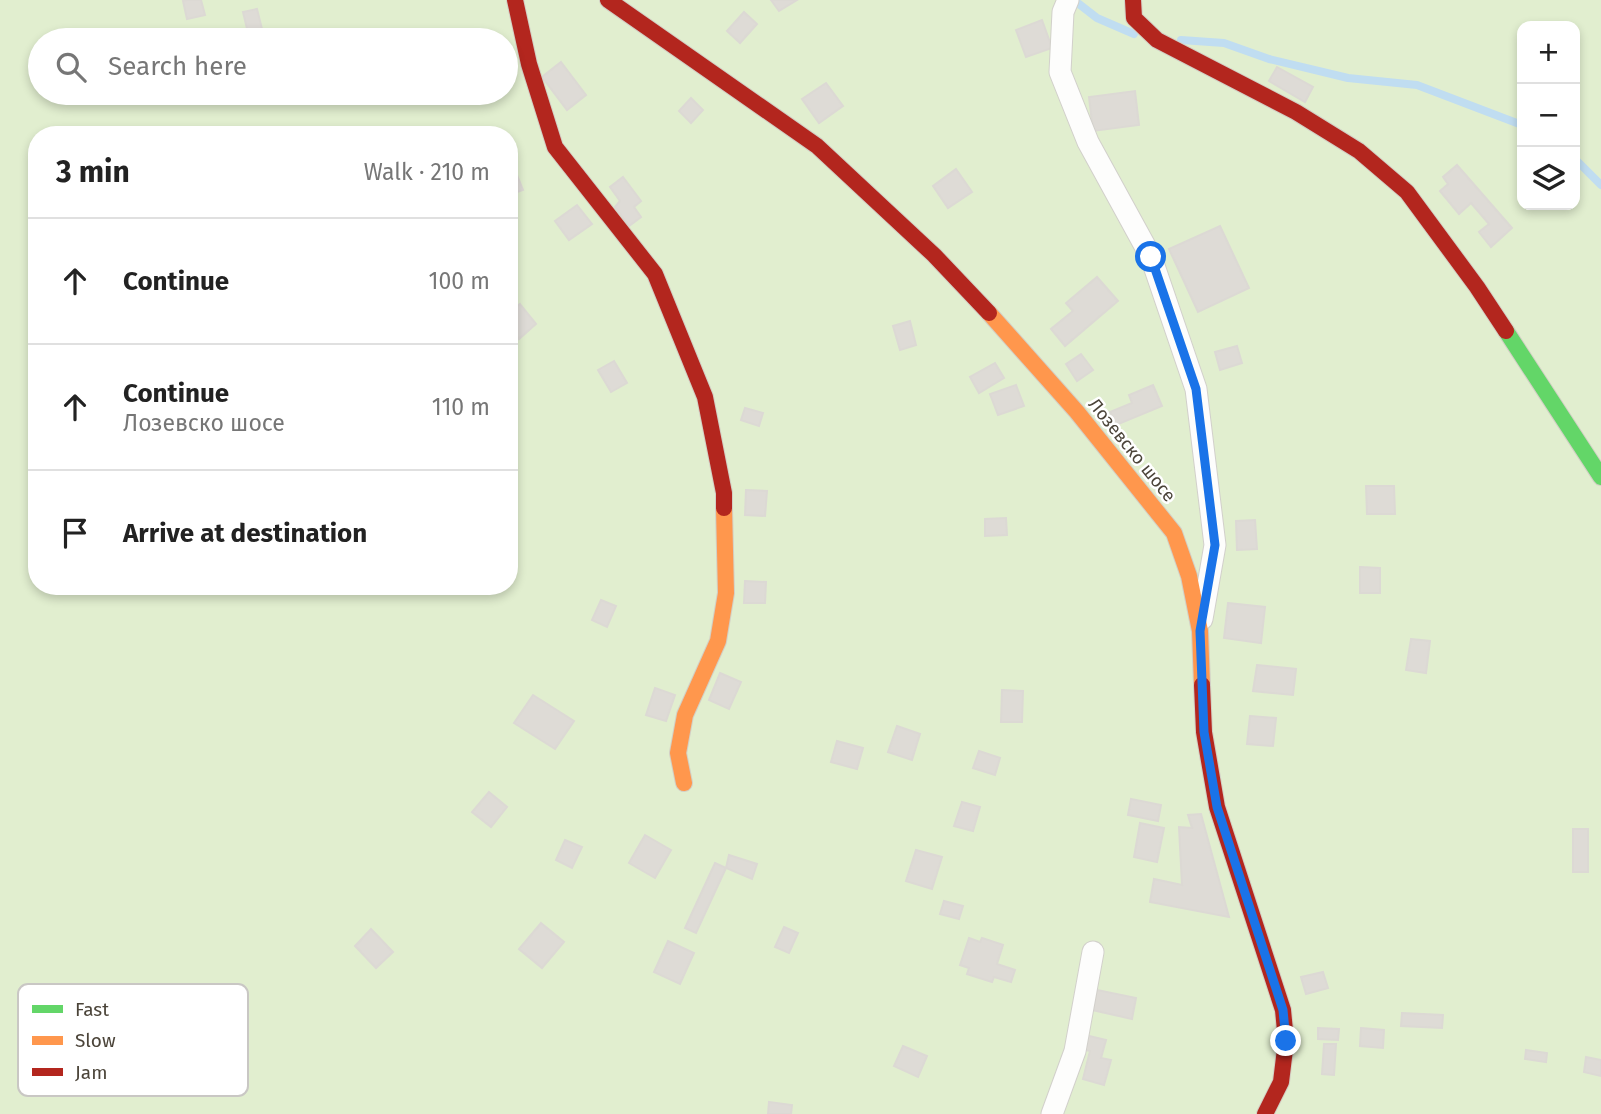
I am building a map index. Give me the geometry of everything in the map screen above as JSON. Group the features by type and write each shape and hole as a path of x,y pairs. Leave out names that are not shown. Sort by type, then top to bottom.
{"street":[{"path":"515,0 529,64 555,147 655,274 705,397 724,493 726,593 718,641 685,715 678,753 684,783"},
{"name":"Лозевско шосе","path":"608,0 817,146 934,256 1077,412 1174,533 1189,576 1200,631 1204,732 1217,807 1283,1010 1286,1041 1281,1082 1265,1114"},
{"path":"1068,0 1063,12 1060,72 1088,142 1151,257 1196,389 1215,545 1200,631"},
{"path":"1133,0 1134,18 1157,40 1296,112 1359,151 1407,192 1477,287 1601,477"},
{"path":"1052,1114 1075,1052 1093,952"}],"green space":[{"path":"0,0 1601,0 1601,1114 0,1114"}],"building":[{"path":"201,0 205,15 187,19 183,1"},
{"path":"771,0 797,0 779,11"},
{"path":"257,9 262,28 247,28 243,12"},
{"path":"744,12 757,24 740,43 727,31"},
{"path":"1042,20 1052,48 1026,57 1016,30"},
{"path":"561,62 586,95 567,110 542,77"},
{"path":"1277,67 1313,87 1305,102 1269,81"},
{"path":"826,83 843,106 819,123 802,99"},
{"path":"1135,91 1139,125 1093,131 1089,97"},
{"path":"691,98 703,110 691,123 679,111"},
{"path":"1457,165 1512,228 1491,247 1479,232 1489,224 1471,203 1459,214 1440,191 1448,184 1443,177"},
{"path":"956,169 972,192 948,208 933,186"},
{"path":"623,177 641,201 634,207 641,217 629,226 615,207 620,201 610,187"},
{"path":"518,178 523,190 518,192"},
{"path":"577,205 592,224 569,240 555,221"},
{"path":"1220,226 1249,288 1198,312 1169,249"},
{"path":"1097,277 1118,301 1065,346 1051,329 1073,311 1066,303"},
{"path":"520,304 536,324 519,339 518,338"},
{"path":"910,321 916,345 900,350 893,326"},
{"path":"1237,346 1242,363 1220,370 1215,352"},
{"path":"1081,354 1093,370 1077,381 1066,364"},
{"path":"614,361 627,383 611,392 598,370"},
{"path":"995,363 1004,378 979,393 970,377"},
{"path":"1016,385 1024,406 998,415 990,394"},
{"path":"1153,385 1162,406 1116,425 1110,412 1132,403 1129,395"},
{"path":"745,408 763,413 759,426 741,420"},
{"path":"1366,486 1394,486 1395,514 1367,514"},
{"path":"746,490 767,491 765,516 745,515"},
{"path":"1006,518 1007,535 985,536 985,519"},
{"path":"1255,520 1257,549 1237,550 1236,521"},
{"path":"1360,567 1380,568 1380,593 1360,593"},
{"path":"745,581 766,582 765,603 744,603"},
{"path":"601,600 616,606 607,627 592,620"},
{"path":"1228,603 1265,607 1261,643 1224,638"},
{"path":"1411,639 1430,641 1426,673 1406,670"},
{"path":"1257,665 1296,669 1293,695 1253,691"},
{"path":"720,673 741,682 729,709 709,700"},
{"path":"655,688 675,695 666,721 646,715"},
{"path":"1002,690 1023,691 1022,722 1001,722"},
{"path":"533,695 574,721 555,749 514,723"},
{"path":"1250,716 1276,718 1273,746 1247,744"},
{"path":"897,726 920,734 912,760 888,752"},
{"path":"837,741 863,748 857,769 831,762"},
{"path":"979,751 1000,758 995,775 973,768"},
{"path":"489,792 507,807 491,827 472,812"},
{"path":"1131,799 1161,805 1158,821 1128,815"},
{"path":"962,802 980,807 973,831 954,826"},
{"path":"1201,814 1229,917 1150,902 1154,879 1182,885 1179,827 1192,828 1188,815"},
{"path":"1140,823 1164,828 1157,862 1134,857"},
{"path":"1573,829 1588,829 1588,872 1573,872"},
{"path":"645,835 671,850 655,878 629,863"},
{"path":"565,840 582,847 572,868 556,860"},
{"path":"916,850 942,857 932,889 906,881"},
{"path":"729,855 757,864 752,879 726,868"},
{"path":"715,863 726,868 696,933 685,928"},
{"path":"944,901 963,906 959,919 940,914"},
{"path":"541,923 564,942 542,968 519,949"},
{"path":"784,927 798,933 789,953 775,947"},
{"path":"371,929 393,952 376,968 355,946"},
{"path":"969,938 980,942 982,938 1003,945 997,964 1015,970 1011,982 994,977 992,982 967,974 969,968 960,965"},
{"path":"668,941 694,953 680,984 654,972"},
{"path":"1323,972 1328,988 1306,994 1301,977"},
{"path":"1097,990 1136,998 1132,1019 1092,1010"},
{"path":"1402,1013 1443,1015 1442,1028 1401,1026"},
{"path":"1318,1028 1339,1029 1338,1040 1318,1039"},
{"path":"1361,1028 1384,1030 1383,1048 1360,1046"},
{"path":"1085,1035 1106,1040 1101,1058 1111,1060 1104,1085 1083,1079 1090,1051 1081,1049"},
{"path":"1324,1044 1336,1044 1334,1075 1322,1074"},
{"path":"903,1046 927,1056 918,1077 894,1066"},
{"path":"1526,1050 1547,1053 1546,1062 1525,1059"},
{"path":"1586,1057 1601,1060 1601,1076 1584,1072"},
{"path":"769,1102 792,1105 791,1114 768,1114"}],"waterway":[{"path":"1079,4 1097,18 1134,34"},
{"path":"1181,40 1224,43 1269,59 1348,78 1417,85 1517,123"},
{"path":"1580,164 1601,185"}],"traffic: fast":[{"path":"1506,331 1601,477"}],"traffic: slow":[{"path":"989,313 1077,412 1174,533 1189,576 1200,631 1202,685"},
{"path":"684,783 678,753 685,715 718,641 726,593 724,508"}],"traffic: jam":[{"path":"515,0 529,64 555,147 655,274 705,397 724,493 724,508"},
{"path":"608,0 817,146 934,255 989,313"},
{"path":"1133,0 1134,18 1157,40 1296,112 1359,151 1407,192 1506,331"},
{"path":"1202,685 1204,732 1217,807 1283,1010 1286,1041 1281,1082 1265,1114"}],"route":[{"path":"1151,257 1196,389 1215,545 1200,631 1204,732 1217,807 1283,1010 1286,1041"}]}
